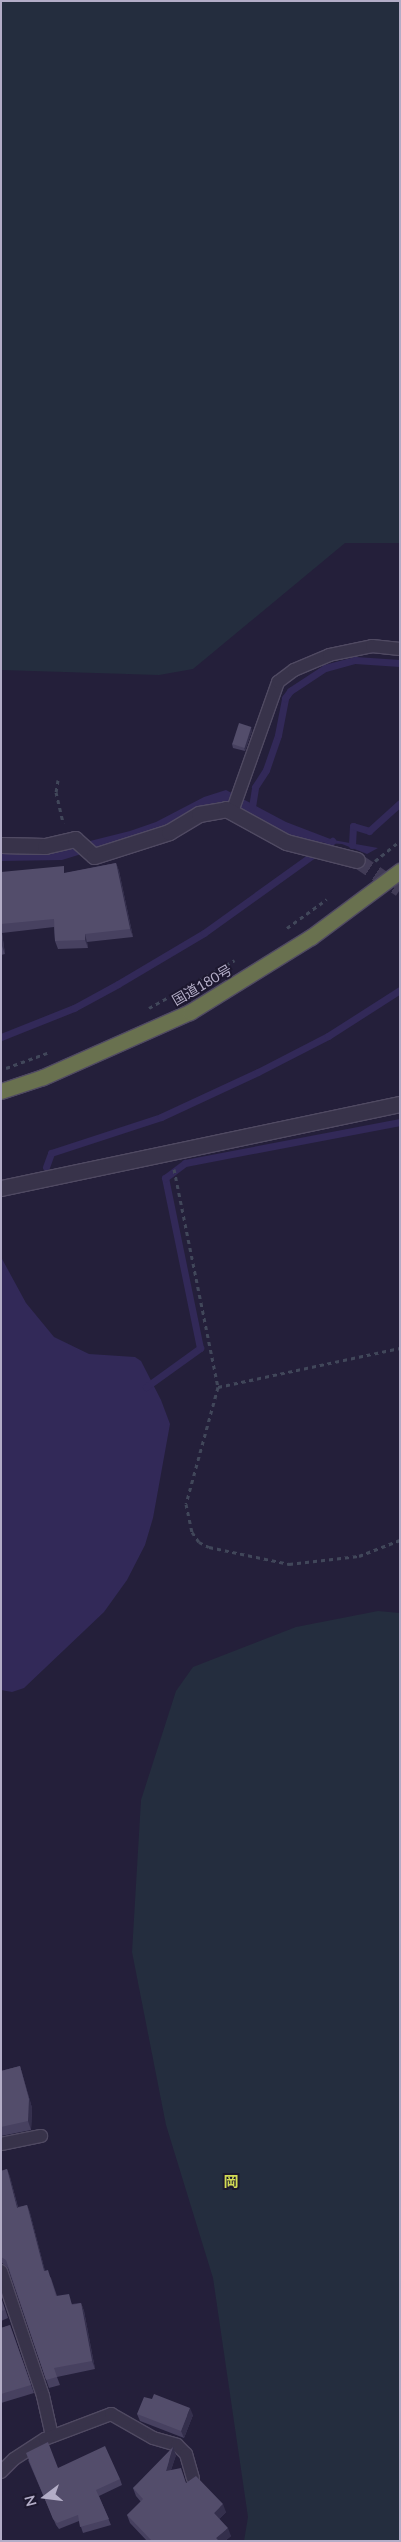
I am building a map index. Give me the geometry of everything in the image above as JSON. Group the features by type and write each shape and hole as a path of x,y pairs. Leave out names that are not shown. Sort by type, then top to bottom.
{"highway":[{"name":"国道180号","path":"1,1091 42,1077 190,1012 311,937 400,871"}],"street":[{"path":"1,846 45,846 72,840 94,856 170,832 199,814 218,809 232,810 286,842 364,863"},
{"path":"1,1188 171,1154 400,1104"}],"lane":[{"path":"232,810 254,758 272,692 278,682 294,670 330,655 372,646 400,649"},
{"path":"1,2144 41,2136"},
{"path":"1,2271 14,2324 43,2396 52,2436"},
{"path":"1,2472 14,2458 52,2436 110,2414 153,2438 177,2446 186,2454 193,2478"}],"path":[{"path":"58,780 56,792 72,840"},
{"path":"364,863 400,841"},
{"path":"283,931 335,894"},
{"path":"142,1011 236,959"},
{"path":"1,1069 48,1052"},
{"path":"171,1154 218,1386 186,1504 189,1523 199,1542 209,1548 289,1564 359,1556 400,1540"},
{"path":"218,1386 400,1348"}],"shaded area":[{"path":"1,1 400,1 400,543 345,543 193,669 159,675 1,670"},
{"path":"226,790 286,822 333,840 378,848 367,854 342,844 312,842 274,831 218,802 156,831 62,860 1,861 1,850 70,846 130,831 156,822 204,797"},
{"path":"1,1257 26,1303 54,1337 89,1354 135,1357 141,1361 161,1400 170,1424 153,1518 145,1545 127,1580 104,1612 24,1688 12,1692 1,1690"},
{"path":"378,1611 400,1613 400,2541 244,2541 248,2517 213,2278 166,2125 132,1952 141,1800 176,1691 193,1667 296,1627"}],"building":[{"path":"239,723 251,727 245,748 232,744"},
{"path":"116,863 130,929 85,934 85,940 55,941 54,919 1,924 1,872 64,866 64,873"},
{"path":"20,2066 29,2099 28,2121 1,2127 1,2071"},
{"path":"7,2169 17,2208 27,2205 44,2271 48,2270 56,2296 69,2294 72,2305 81,2303 92,2361 54,2368 57,2377 46,2380 6,2260 1,2257 1,2171"},
{"path":"1,2298 5,2310 1,2311"},
{"path":"10,2325 31,2385 1,2394 1,2328"},
{"path":"154,2394 190,2408 181,2431 137,2414 144,2397 152,2399"},
{"path":"48,2442 58,2468 105,2446 120,2479 96,2490 109,2519 80,2527 78,2515 57,2523 53,2519 26,2453"},
{"path":"173,2447 166,2471 181,2468 186,2483 196,2476 223,2504 214,2513 228,2528 216,2538 219,2541 152,2541 127,2515 143,2499 133,2488"}],"waterway":[{"path":"252,807 255,787 266,770 278,735 285,698 290,691 325,668 355,660 400,663"},
{"path":"352,845 353,826 369,831 400,803"},
{"path":"1,1037 74,1008 118,984 204,933 332,841"},
{"path":"46,1167 51,1153 161,1117 258,1072 328,1036 400,990"},
{"path":"146,1387 200,1348 165,1178 185,1163 400,1122"}],"tunnel":[{"path":"357,860 400,889"}],"district":[{"name":"岡","path":"231,2182"}]}
